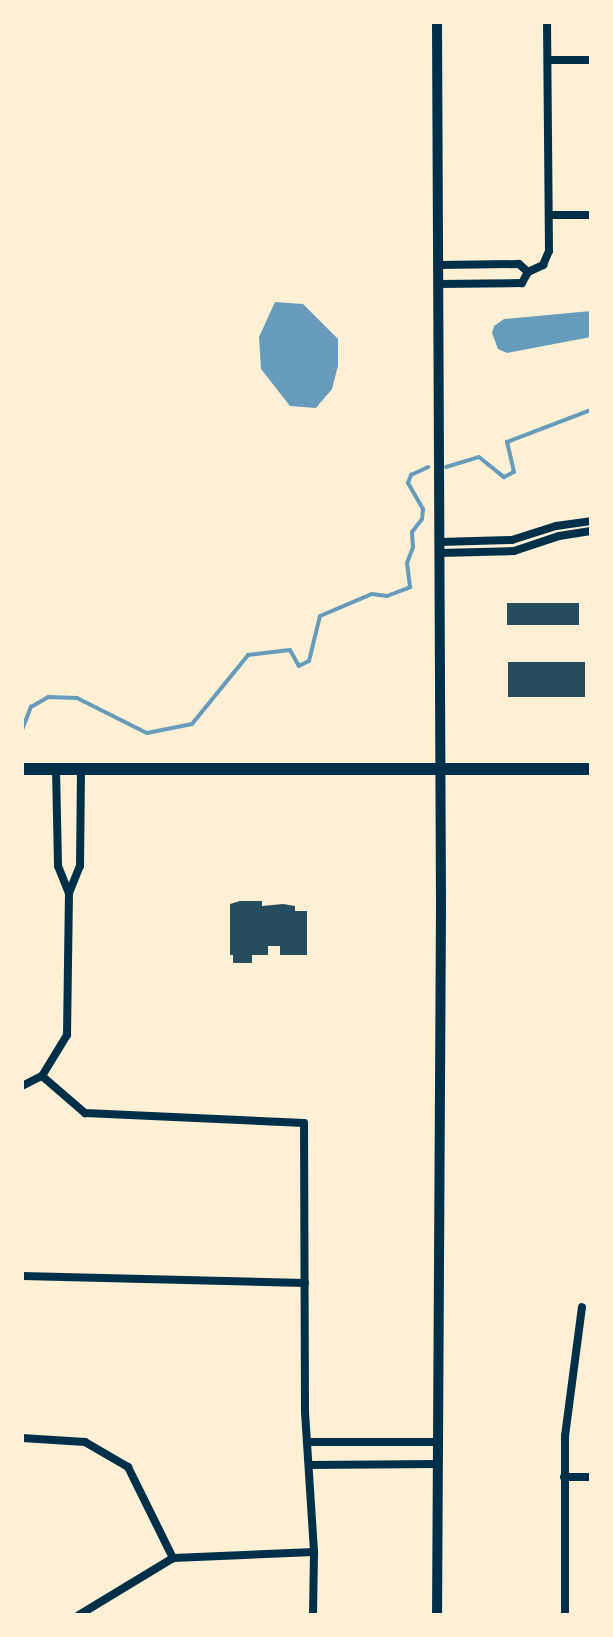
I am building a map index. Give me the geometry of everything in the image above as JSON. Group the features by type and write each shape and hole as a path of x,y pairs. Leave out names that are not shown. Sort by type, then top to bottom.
{"main road":[{"path":"22,769 591,769"}],"street":[{"path":"437,22 440,769 437,1615"},
{"path":"438,284 522,283 528,272 547,259 547,22"},
{"path":"548,60 591,60"},
{"path":"549,215 591,215"},
{"path":"493,264 494,283"},
{"path":"438,265 519,264 528,272"},
{"path":"439,547 512,540 556,526 591,521"},
{"path":"439,547 514,551 559,536 591,531"},
{"path":"56,769 58,866 69,893"},
{"path":"22,1086 42,1076 67,1035 69,893 80,866 81,769"},
{"path":"42,1076 85,1113 304,1123 307,1442 314,1552 313,1615"},
{"path":"22,1276 305,1283"},
{"path":"565,1615 565,1436 582,1307"},
{"path":"22,1438 85,1442 128,1467 173,1558"},
{"path":"307,1442 436,1442"},
{"path":"309,1465 436,1464"},
{"path":"564,1477 591,1477"},
{"path":"79,1615 173,1558 314,1552"}],"water":[{"path":"275,302 303,304 338,339 338,366 332,389 316,408 290,406 261,369 259,337"},
{"path":"591,311 591,337 507,353 498,349 492,333 494,326 504,319"}],"building":[{"path":"507,603 579,603 579,625 507,625"},
{"path":"508,662 585,662 585,697 508,697"},
{"path":"262,901 262,906 283,904 295,906 295,911 307,911 307,955 280,955 280,946 268,946 268,955 252,955 252,963 233,963 233,955 230,955 230,904"}],"waterway":[{"path":"446,467 479,457 504,477 514,472 507,442 591,410"},
{"path":"22,730 31,707 48,697 77,698 147,733 192,724 248,655 290,650 299,666 309,661 320,616 372,594 387,596 410,587 407,563 413,547 412,532 422,519 423,509 408,483 411,475 428,467"}]}
